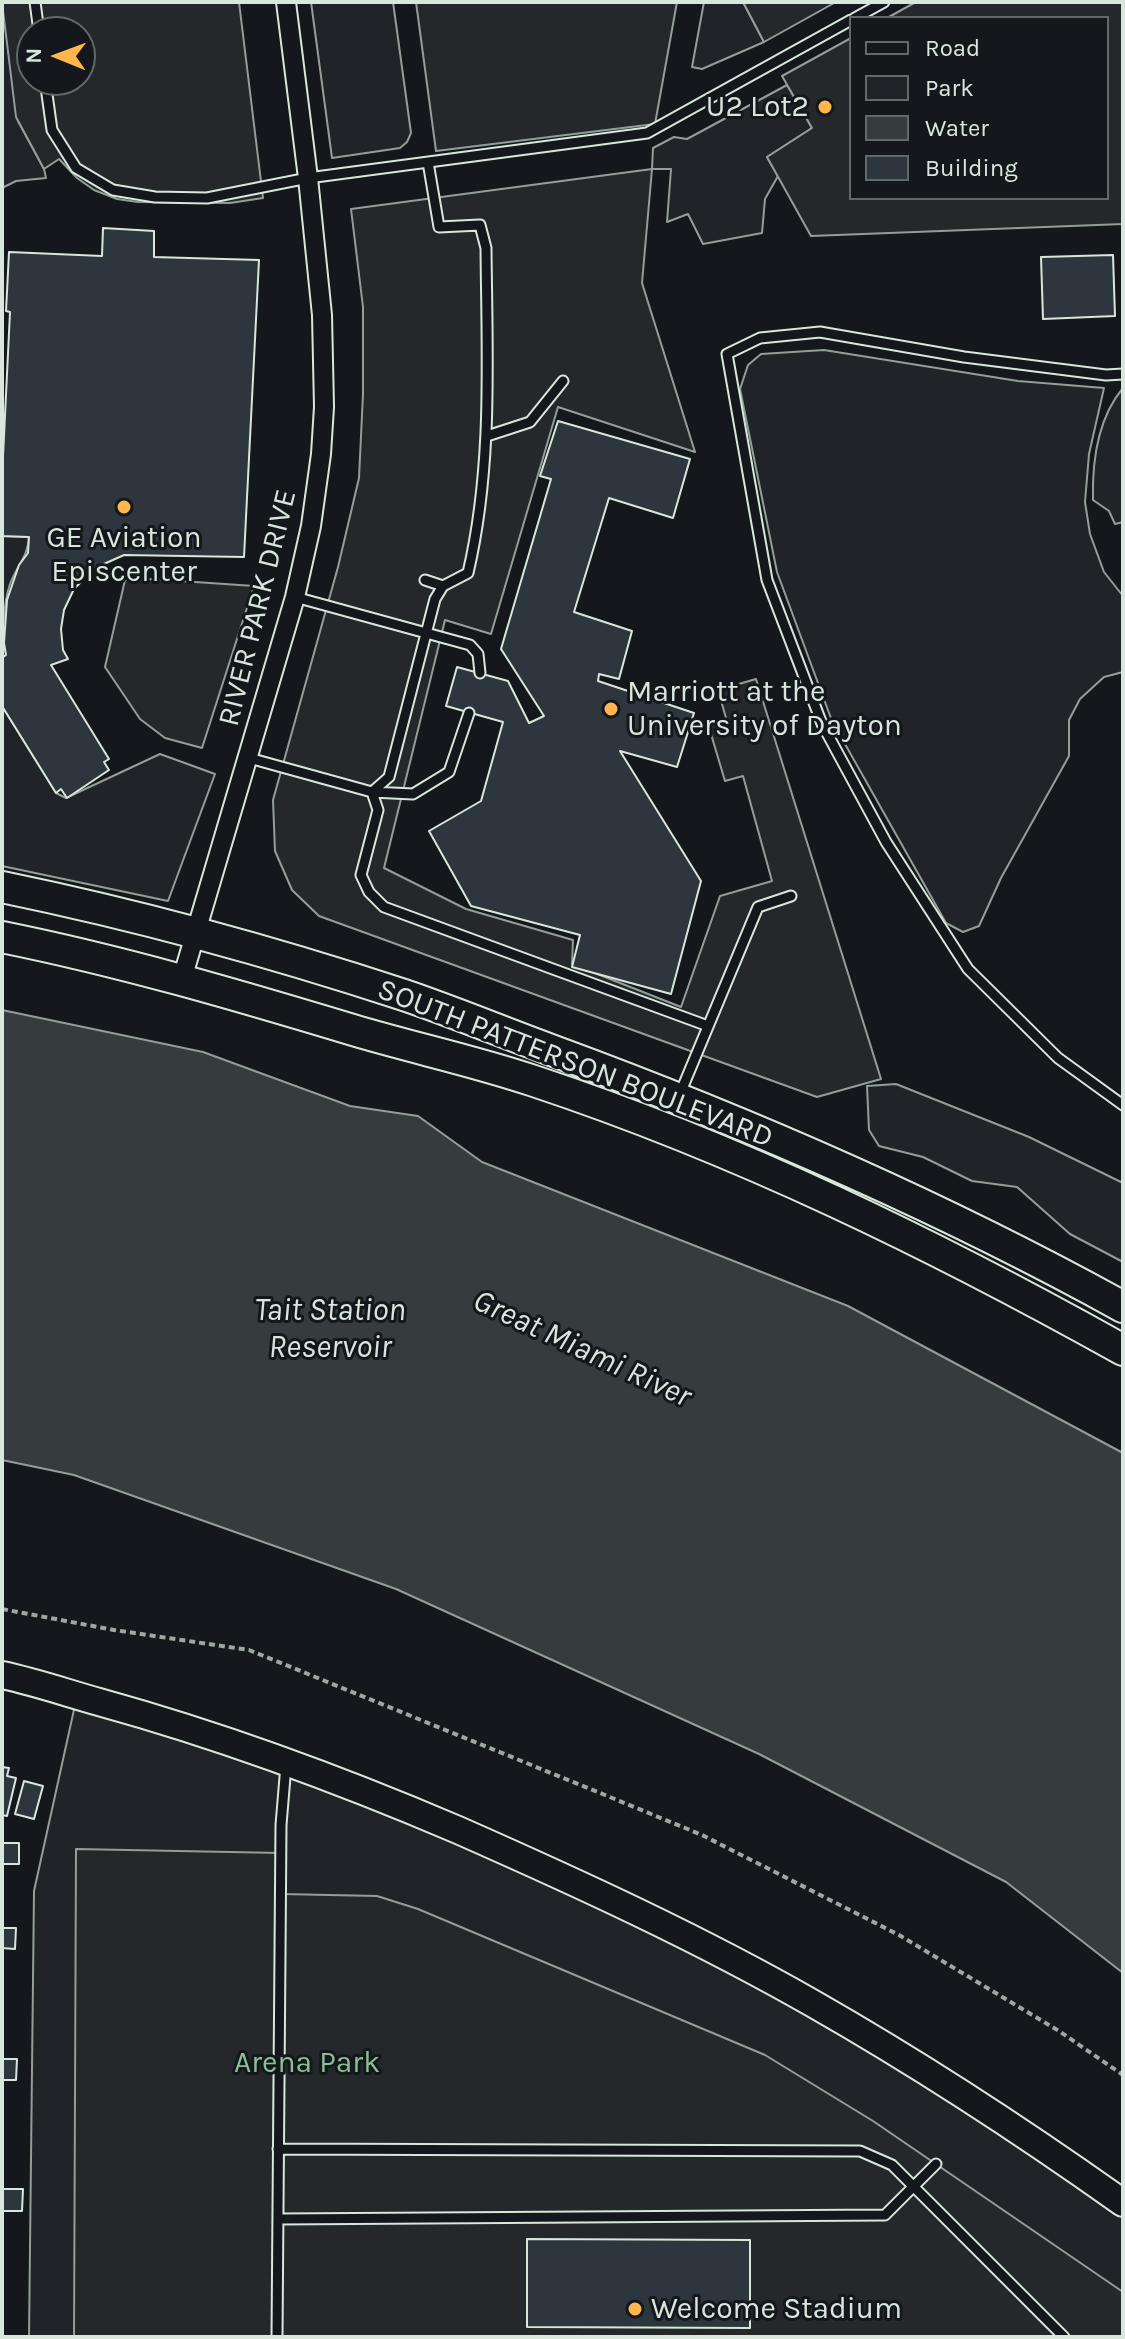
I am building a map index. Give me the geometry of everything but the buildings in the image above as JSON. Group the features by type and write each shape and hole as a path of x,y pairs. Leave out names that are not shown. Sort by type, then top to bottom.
{"main road":[{"name":"SOUTH PATTERSON BOULEVARD","path":"2,887 195,933 405,995 945,1215 1123,1307"},
{"name":"SOUTH PATTERSON BOULEVARD","path":"2,937 182,979 425,1052 623,1105 930,1247 1123,1350"},
{"path":"2,1675 164,1720 286,1760 562,1876 810,2002 934,2075 1123,2203"}],"street":[{"name":"RIVER PARK DRIVE","path":"182,979 295,597 315,504 324,407 323,338 308,178 286,2"}],"lane":[{"path":"858,16 884,2"},
{"path":"47,96 52,130 76,168 113,190 155,197 207,198 308,178 647,133 849,21"},
{"path":"372,792 389,777 435,599 443,586 468,573 480,523 487,436 486,248 480,225 439,227 428,162"},
{"path":"1123,374 1106,375 964,357 820,332 760,338 727,354 767,580 822,724 886,842 968,969 1058,1058 1123,1105"},
{"path":"487,436 530,422 563,381"},
{"path":"425,580 443,586"},
{"path":"295,597 470,645 478,654 480,673"},
{"path":"249,758 372,792 413,794 449,772 469,713"},
{"path":"372,792 378,810 361,875 369,892 384,907 708,1026"},
{"path":"664,1099 708,1026 758,907 791,896"},
{"path":"277,2337 281,1825 286,1760"},
{"path":"278,2149 860,2151 892,2165 1064,2337"},
{"path":"278,2219 885,2215 936,2164"}],"path":[{"path":"2,1609 249,1650 702,1835 899,1935 1059,2031 1123,2075"}],"green space":[{"path":"311,2 393,2 411,133 400,148 332,158"},
{"path":"704,2 743,2 764,42 702,69 692,67"},
{"path":"2,3 18,121 46,178 16,181 2,188"},
{"path":"787,85 812,128 767,157 778,176 765,199 762,233 703,244 688,214 667,222 671,169 652,169 653,148 674,137 687,139"},
{"path":"824,350 1018,381 1104,388 1089,454 1085,502 1090,534 1104,572 1123,596 1123,672 1104,677 1080,699 1069,720 1069,756 1001,878 979,926 963,932 946,923 832,721 777,572 740,389 748,365 761,354"},
{"path":"1123,388 1123,522 1115,524 1109,511 1093,500 1094,470 1102,427"},
{"path":"2,536 29,537 27,550 8,592 4,619 6,655 2,658"},
{"path":"2,706 56,793 66,798 160,754 215,774 168,901 2,866"},
{"path":"896,1084 1029,1137 1123,1183 1123,1262 1070,1234 1017,1187 972,1181 923,1157 879,1146 869,1130 867,1086"},
{"name":"Arena Park","path":"77,1696 164,1720 642,1914 1123,2203 1123,2337 29,2337 34,1891"}],"shaded area":[{"path":"2,2 239,2 263,198 230,203 138,202 117,199 94,190 59,159 44,169 16,117"},
{"path":"416,2 677,2 655,124 436,151"},
{"path":"743,2 836,2 764,42"},
{"name":"U2 Lot2","path":"916,2 1123,2 1123,224 811,236 767,157 812,128 782,76 849,39 849,200 1109,200 1109,16 891,16"},
{"path":"652,169 642,283 695,452 558,407 491,634 445,620 384,868 466,909 573,940 572,964 681,1007 720,896 772,881 743,776 725,781 708,724 726,718 718,690 756,679 881,1079 817,1097 319,916 292,890 275,851 273,800 338,567 359,478 363,307 351,209"},
{"path":"125,580 254,586 202,748 165,738 140,719 105,667"},
{"name":"Arena Park","path":"76,1849 281,1853 281,1894 377,1896 418,1909 765,2055 873,2121 1123,2292 1123,2337 74,2337"}],"water":[{"name":"Tait Station Reservoir","path":"2,1010 203,1052 350,1106 418,1116 482,1162 848,1306 1123,1453 1123,1973 1006,1882 759,1754 396,1589 74,1475 2,1460"}],"place":[{"name":"U2 Lot2","path":"825,107"},
{"name":"GE Aviation Episcenter","path":"124,507"},
{"name":"Marriott at the University of Dayton","path":"611,709"},
{"name":"Welcome Stadium","path":"635,2309"}],"water label":[{"name":"Great Miami River","path":"582,1349"}]}
